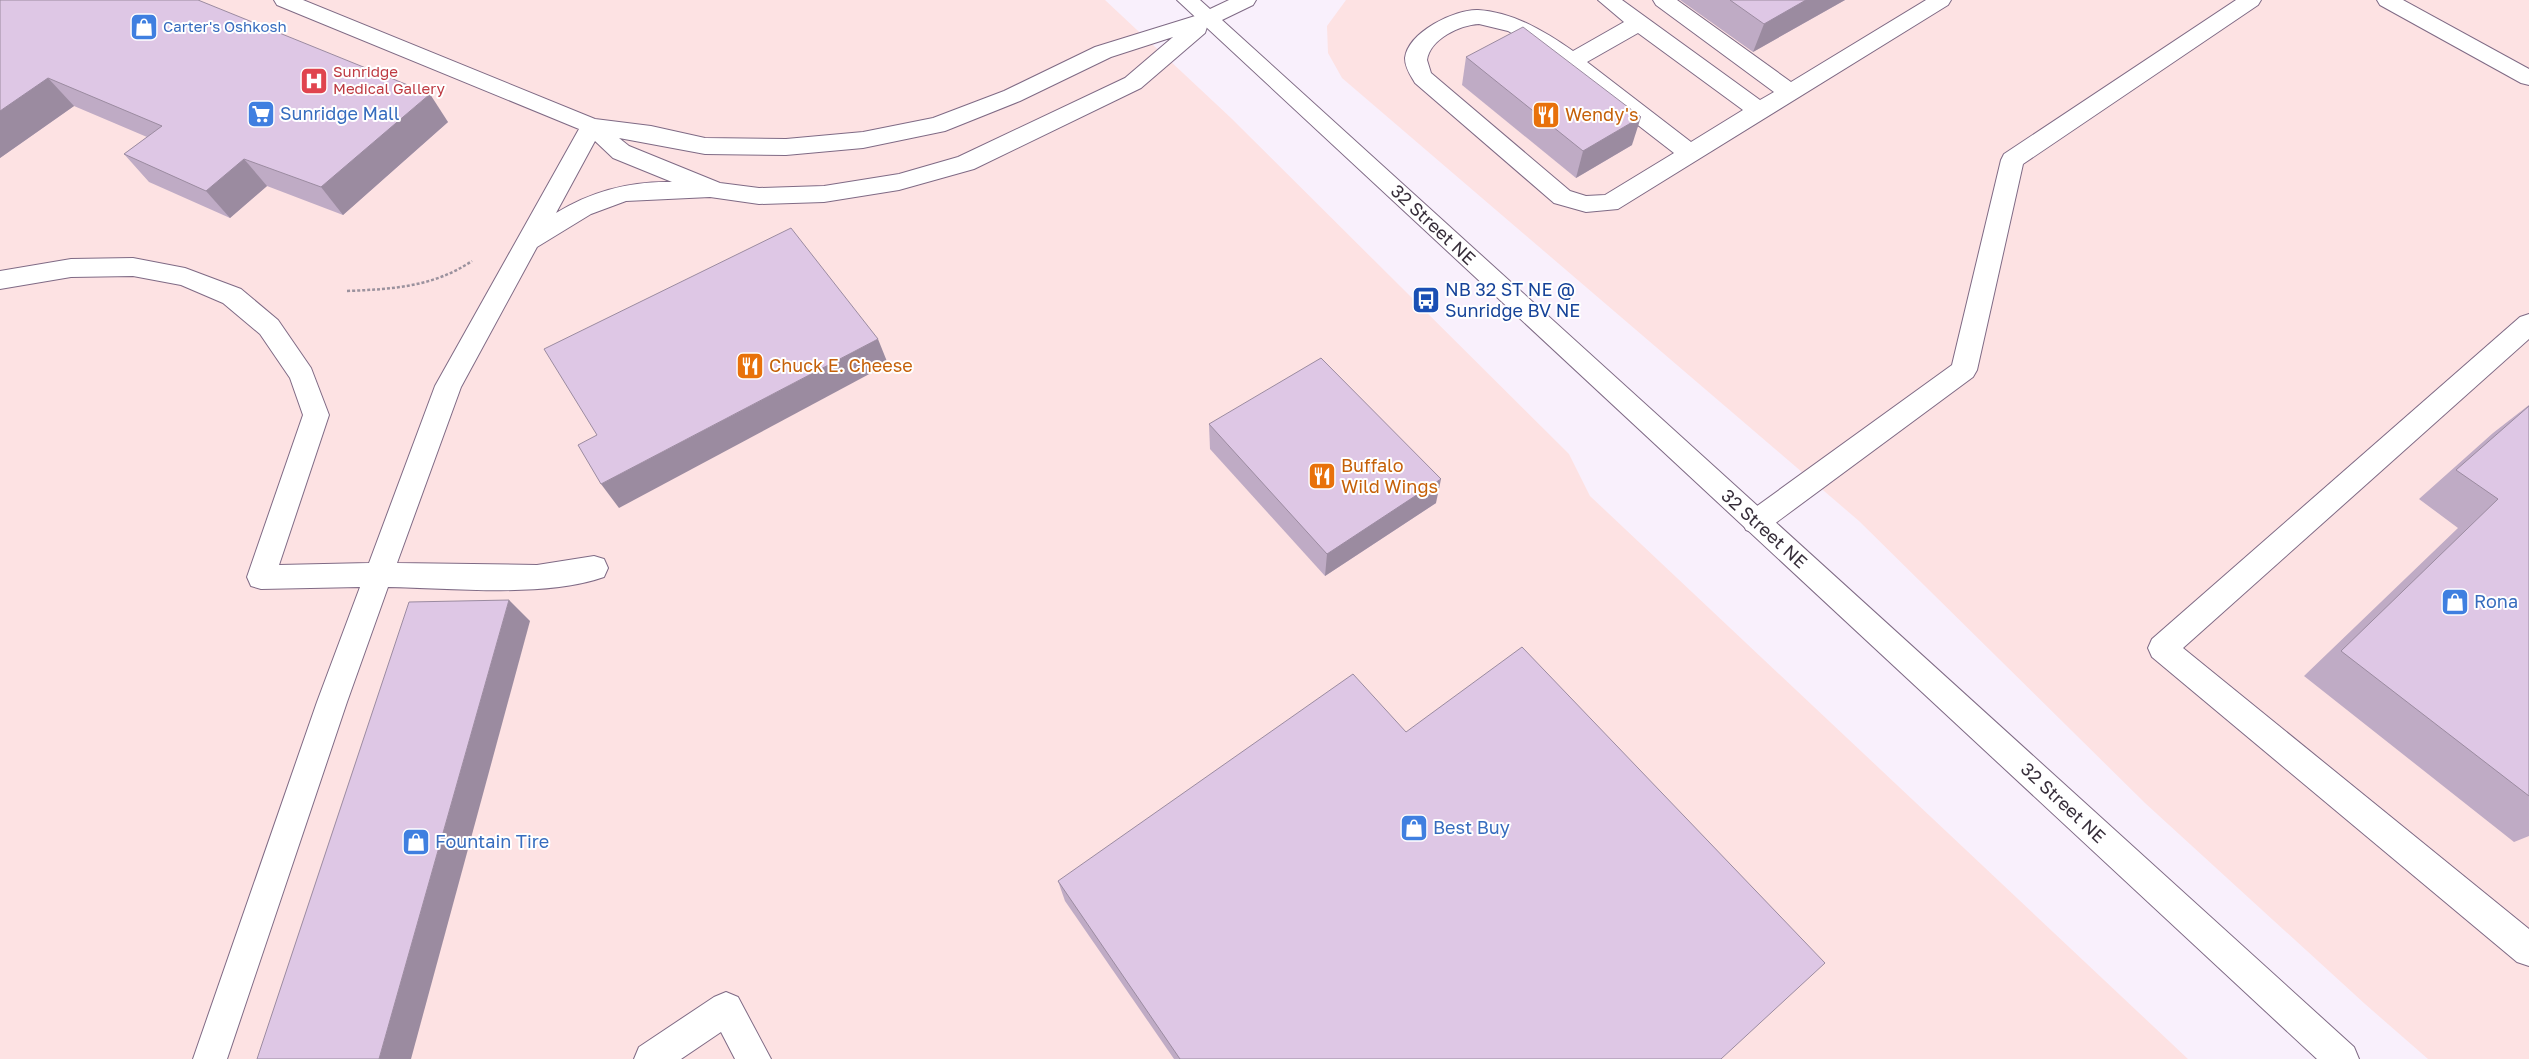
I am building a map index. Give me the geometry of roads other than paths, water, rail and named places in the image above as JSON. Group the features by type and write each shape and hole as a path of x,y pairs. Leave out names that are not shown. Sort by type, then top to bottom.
{"street":[{"path":"284,0 592,126 651,134 705,146 786,147 863,140 937,125 1012,96 1103,52 1208,19 1246,0"},
{"name":"32 Street NE","path":"1187,0 2342,1059"},
{"path":"1608,0 1759,111"},
{"path":"1663,0 1790,92"},
{"path":"1691,154 1571,62 1534,36 1507,24 1478,17 1460,21 1429,37 1417,51 1416,66 1423,78 1562,197 1586,204 1610,203 1691,154 1941,0"},
{"path":"1756,522 1964,370 2012,160 2251,0"},
{"path":"2387,0 2529,78"},
{"path":"528,240 583,207 618,195 640,191 717,191 759,196 824,194 899,182 966,163 1133,83 1208,19"},
{"path":"1571,62 1639,23"},
{"path":"592,126 621,152 717,191"},
{"path":"210,1059 332,702 448,386 592,126"},
{"path":"0,280 71,268 133,267 184,277 232,296 270,327 302,375 316,415 261,577 378,575 537,577 594,568"},
{"path":"2529,324 2162,648 2529,950"},
{"path":"651,1059 726,1009 754,1059"}],"place":[{"name":"Carter's Oshkosh","path":"144,27"},
{"name":"Sunridge Medical Gallery","path":"314,81"},
{"name":"Sunridge Mall","path":"261,114"},
{"name":"Wendy's","path":"1546,115"},
{"name":"NB 32 ST NE @ Sunridge BV NE","path":"1426,300"},
{"name":"Chuck E. Cheese","path":"750,366"},
{"name":"Buffalo Wild Wings","path":"1322,476"},
{"name":"Rona","path":"2455,602"},
{"name":"Best Buy","path":"1414,828"},
{"name":"Fountain Tire","path":"416,842"}]}
